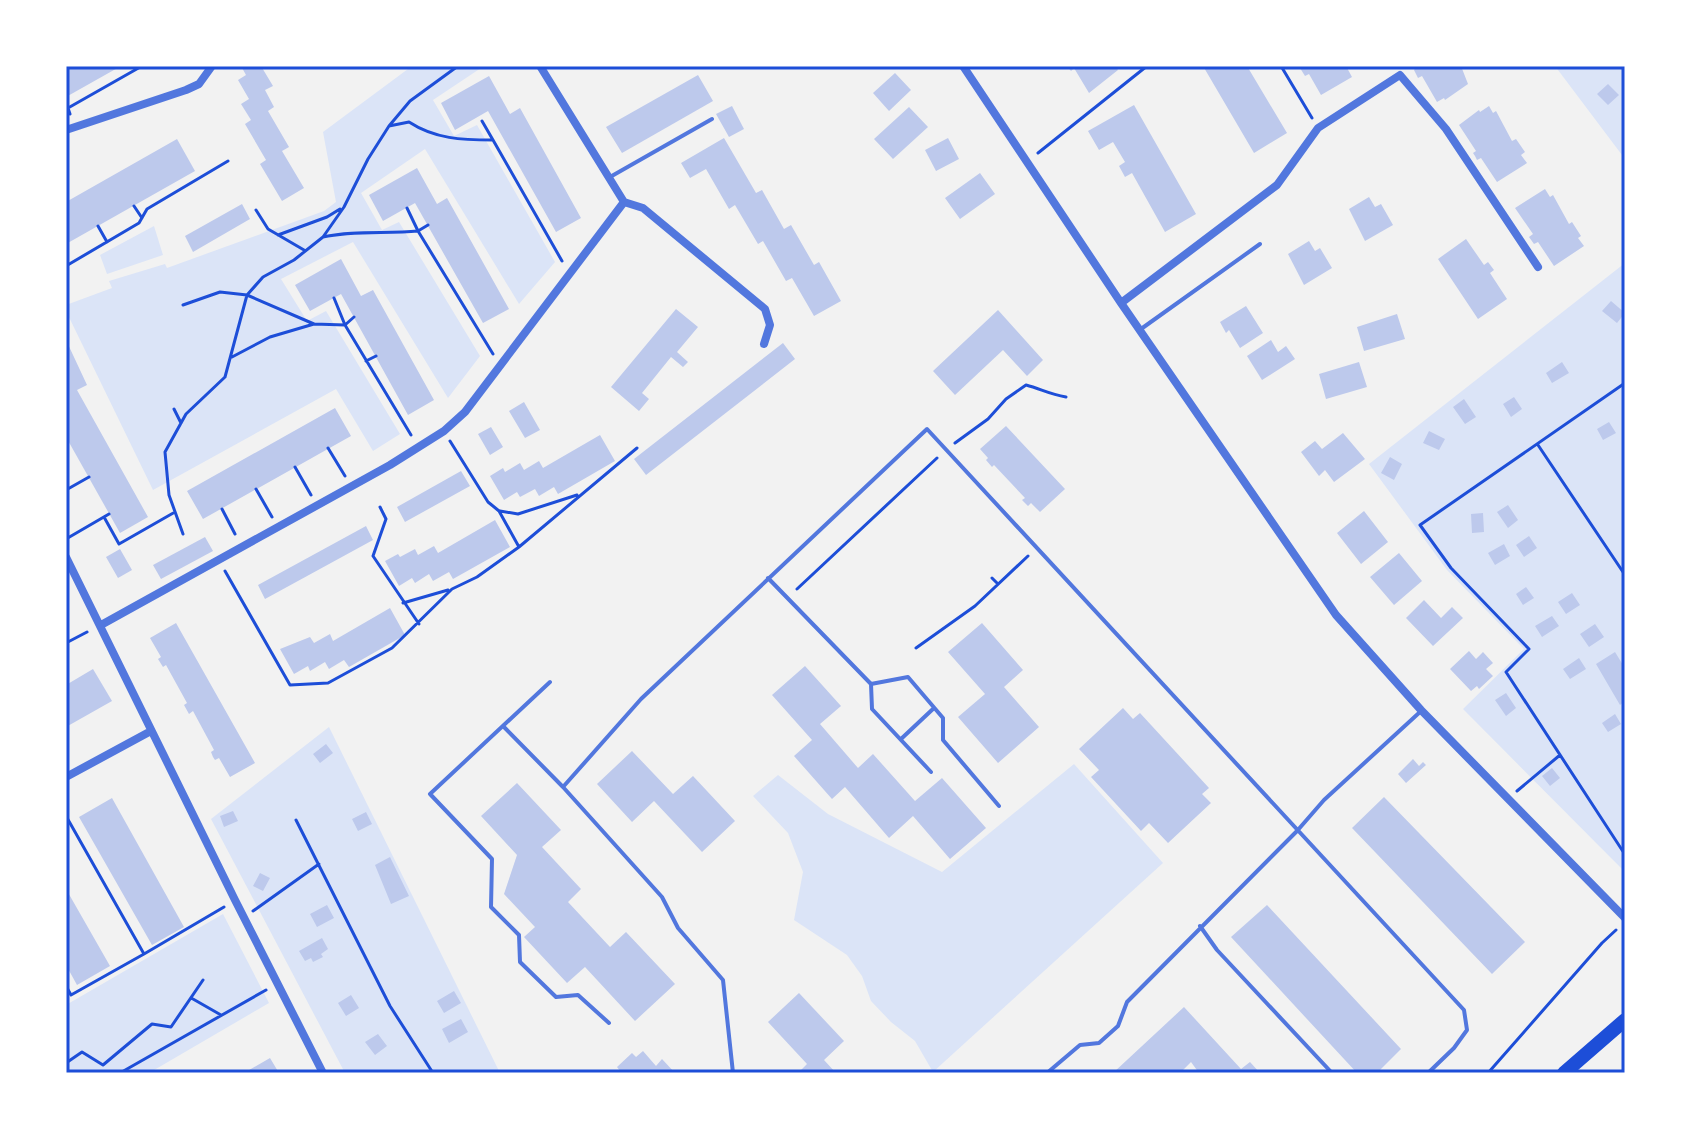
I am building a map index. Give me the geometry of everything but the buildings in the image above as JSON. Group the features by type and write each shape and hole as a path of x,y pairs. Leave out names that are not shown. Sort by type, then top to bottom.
{"highway":[{"path":"1564,1073 1625,1020"}],"street":[{"path":"70,129 186,90 199,84 212,66"},
{"path":"540,66 624,202 643,208 765,309 770,325 764,344"},
{"path":"963,66 1139,330 1336,615 1421,710 1625,920"},
{"path":"1121,303 1277,185 1318,128 1400,75 1446,129 1538,267"},
{"path":"101,625 351,487 444,431 465,412 624,202"},
{"path":"66,557 323,1073"},
{"path":"66,777 151,731"}],"lane":[{"path":"609,177 712,119"},
{"path":"1139,330 1260,244"},
{"path":"563,787 641,699 927,429 1464,1010 1467,1030 1454,1048 1428,1073"},
{"path":"768,578 871,684 872,709 931,772"},
{"path":"871,684 908,677 943,718 943,740 999,806"},
{"path":"550,682 430,794 492,859 491,907 519,935 520,962 556,997 578,995 609,1023"},
{"path":"901,739 934,708"},
{"path":"1047,1073 1080,1045 1099,1043 1118,1026 1127,1002 1324,800 1421,710"},
{"path":"503,726 563,787 662,897 678,928 723,980 733,1073"},
{"path":"1200,926 1217,950 1332,1073"}],"path":[{"path":"70,129 68,108 142,66"},
{"path":"183,534 169,495 165,452 186,414 225,377 247,295 263,277 323,237 344,207 389,126 410,101 458,66"},
{"path":"1135,66 1140,72"},
{"path":"1027,162 1147,66"},
{"path":"1281,66 1318,128"},
{"path":"482,121 569,274"},
{"path":"389,126 409,122 454,141 493,140"},
{"path":"66,258 68,265 123,233 139,223 147,209 228,161"},
{"path":"173,184 177,191"},
{"path":"134,206 142,218"},
{"path":"278,235 327,217 344,207"},
{"path":"407,208 500,366"},
{"path":"256,210 268,229 305,251"},
{"path":"323,237 349,231 364,234 418,231 428,225"},
{"path":"98,226 107,242"},
{"path":"123,233 127,240"},
{"path":"441,268 449,263"},
{"path":"183,305 220,292 247,295 314,324"},
{"path":"334,298 345,325 418,447"},
{"path":"463,305 470,301"},
{"path":"232,357 270,337 314,324 345,325 354,317"},
{"path":"366,361 376,356"},
{"path":"1624,853 1506,672 1529,649 1451,568 1420,525 1625,383"},
{"path":"788,597 947,449 988,419 1006,399 1026,385 1045,394 1066,397"},
{"path":"388,397 396,393"},
{"path":"174,409 181,423"},
{"path":"444,431 488,502 499,511 519,547"},
{"path":"1538,445 1625,575"},
{"path":"328,448 351,487"},
{"path":"403,603 452,589 477,577 519,547 637,448"},
{"path":"295,467 317,505"},
{"path":"66,490 89,477"},
{"path":"256,489 278,527"},
{"path":"499,511 518,514 580,494"},
{"path":"380,507 386,519 373,556 419,624"},
{"path":"222,509 242,547"},
{"path":"104,517 119,544 175,512"},
{"path":"66,539 109,514"},
{"path":"916,648 975,606 1037,548"},
{"path":"218,560 290,685 328,683 392,648 452,589"},
{"path":"992,578 998,584"},
{"path":"66,643 101,625"},
{"path":"1508,799 1560,755"},
{"path":"66,816 144,954"},
{"path":"296,820 390,1006 433,1073"},
{"path":"244,918 319,864"},
{"path":"66,998 235,900"},
{"path":"1488,1073 1625,920"},
{"path":"66,1063 82,1052 103,1065 152,1024 171,1027 203,980"},
{"path":"120,1073 277,983"},
{"path":"66,986 71,995"},
{"path":"193,998 221,1015"}],"shaded area":[{"path":"412,66 484,66 433,100 454,136 477,125 555,262 519,304 425,149 361,193 382,230 399,222 480,356 448,398 353,242 281,279 307,321 326,311 400,434 373,451 336,389 153,490 66,311 66,305 112,288 109,281 165,264 167,268 324,211 336,202 323,132"},
{"path":"1555,66 1625,66 1625,159"},
{"path":"154,226 163,255 107,274 100,255"},
{"path":"1625,263 1625,872 1463,709 1524,649 1447,570 1369,464"},
{"path":"329,727 500,1073 345,1073 211,819"},
{"path":"1074,764 1163,863 933,1072 915,1041 871,1001 862,976 847,955 794,920 803,872 788,833 753,796 778,775 828,814 942,872"},
{"path":"223,914 269,1003 149,1073 66,1073 66,1005"}]}
